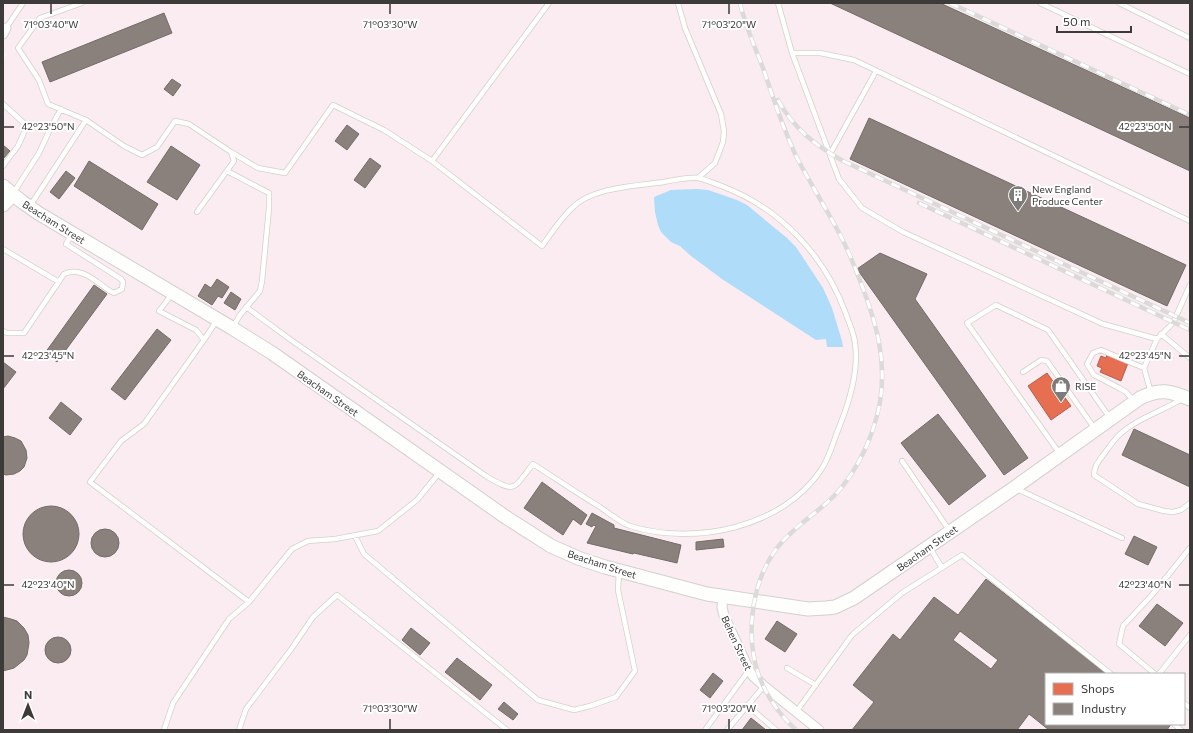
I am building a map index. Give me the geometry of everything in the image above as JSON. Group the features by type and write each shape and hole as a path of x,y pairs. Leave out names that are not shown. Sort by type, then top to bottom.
{"main road":[{"path":"3,205 8,190"},
{"name":"Beacham Street","path":"8,190 29,207 72,234 272,353 507,518 546,543 578,558 723,597 808,609 835,606 854,598 1014,488 1110,418 1151,392"},
{"path":"1151,392 1164,391 1188,398"}],"street":[{"name":"Behen Street","path":"723,597 722,606 724,616 749,670 754,677 819,730"}],"lane":[{"path":"5,31 23,3"},
{"path":"82,3 40,18 18,48 39,80 48,104 86,120 124,146 142,155 157,147 175,121 189,124 258,168 285,173 333,105 384,130 432,161 542,246 571,208 581,200 595,194 630,187 698,178 744,194 780,220 806,244 818,259 840,299 855,342 854,378 845,412 822,469 809,485 782,506 749,523 716,532 677,534 651,532 626,525 533,464 516,486 507,488 500,485 246,307"},
{"path":"432,161 549,3"},
{"path":"678,3 685,28 721,114 724,131 723,142 715,163 698,178"},
{"path":"778,3 792,53 839,179 862,208 903,232 1103,324 1157,339"},
{"path":"1040,3 1190,74"},
{"path":"1119,3 1190,38"},
{"path":"792,53 820,53 854,60 1190,221"},
{"path":"830,154 876,70"},
{"path":"3,104 27,126 18,146 3,166"},
{"path":"8,190 39,153 61,109"},
{"path":"29,207 86,120"},
{"path":"197,212 234,161 231,152"},
{"path":"227,171 269,193 269,208 260,291 246,307 232,328"},
{"path":"3,331 7,333 24,333 64,274 70,271 81,272 114,293 122,289 124,286 121,279 66,244 72,234"},
{"path":"3,249 59,282"},
{"path":"1151,392 1144,368 1157,339 1173,322 1190,285"},
{"path":"173,294 159,311 196,330 204,340"},
{"path":"1060,454 967,323 996,305 1048,330 1110,418"},
{"path":"218,320 144,424 121,441 90,482 248,602"},
{"path":"1161,334 1190,358"},
{"path":"1134,402 1126,392 1094,375 1087,364 1093,352 1101,350 1144,368"},
{"path":"1023,372 1041,360 1047,361 1095,429"},
{"path":"1188,398 1137,422 1119,435 1096,464 1094,475 1138,504 1164,512 1181,510 1190,503"},
{"path":"902,461 950,532"},
{"path":"164,730 173,703 229,618 248,602 292,549 308,541 335,539 378,531 417,500 440,471"},
{"path":"1014,488 1122,538"},
{"path":"354,536 364,554 538,700 574,710 616,697 635,671 618,590 619,570"},
{"path":"930,546 942,568"},
{"path":"1154,673 1119,644 1124,626 1152,595 1190,548"},
{"path":"796,712 852,635 902,593 962,555 1110,673"},
{"path":"239,730 246,709 259,691 314,617 337,595 507,730"},
{"path":"1160,673 1190,635"},
{"path":"787,668 816,685"},
{"path":"705,730 749,670"},
{"path":"727,730 764,686"},
{"path":"747,705 776,730"}],"shaded area":[{"path":"3,3 1190,3 1190,730 3,730 3,60 7,55 3,51 3,44 12,29 3,22"}],"water":[{"path":"671,190 708,190 747,205 796,247 823,288 832,308 843,347 827,347 826,339 816,340 722,279 680,246 671,242 661,232 655,212 654,197"}],"building: Shops":[{"path":"1107,355 1128,363 1121,381 1100,372 1102,368 1097,366 1101,356 1106,358"},
{"path":"1047,373 1071,406 1051,420 1028,386"}],"building: Industry":[{"path":"830,3 940,3 1190,118 1190,171"},
{"path":"164,13 172,33 50,82 42,62"},
{"path":"172,79 181,85 173,96 164,89"},
{"name":"New England Produce Center","path":"869,118 1186,265 1167,306 850,159"},
{"path":"347,125 359,134 347,150 335,141"},
{"path":"3,145 10,151 3,159"},
{"path":"171,146 200,165 177,200 147,182"},
{"path":"370,158 381,166 365,188 354,180"},
{"path":"89,161 158,204 142,230 74,186"},
{"path":"66,171 75,178 59,199 50,192"},
{"path":"880,253 927,274 915,299 1028,458 1004,475 857,269"},
{"path":"217,279 229,287 222,298 218,296 212,305 198,296 205,284 211,288"},
{"path":"94,285 107,294 57,362 45,353"},
{"path":"231,292 241,299 235,310 224,303"},
{"path":"157,329 171,340 125,400 111,389"},
{"path":"3,362 16,372 3,389"},
{"path":"61,402 82,419 70,435 49,418"},
{"path":"938,414 986,476 949,505 901,443"},
{"path":"1134,429 1190,455 1190,487 1122,455"},
{"path":"8,436 21,441 26,450 27,458 24,467 20,471 14,474 6,475 3,474 3,437"},
{"path":"542,482 587,515 581,525 573,519 563,535 524,508"},
{"path":"51,506 62,508 71,514 77,523 79,534 77,545 71,554 62,560 51,562 40,560 31,554 25,545 23,534 25,523 31,514 40,508"},
{"path":"592,513 614,525 614,528 681,545 677,563 587,543 596,526 593,525 592,527 586,524"},
{"path":"105,529 115,533 119,543 115,553 105,557 95,553 91,543 95,533"},
{"path":"1134,536 1157,547 1148,565 1125,554"},
{"path":"723,539 724,547 696,550 696,542"},
{"path":"69,570 78,574 82,583 78,592 69,596 60,592 56,583 60,574"},
{"path":"986,579 1106,673 1045,673 1045,725 1170,725 1167,730 1049,730 1029,714 1017,730 852,730 874,702 853,685 893,634 900,640 934,597 958,615","holes":["960,631 998,660 991,669 953,640"]},
{"path":"1157,604 1183,623 1165,646 1139,626"},
{"path":"3,617 17,621 24,628 28,635 29,643 27,655 24,660 14,668 3,671"},
{"path":"777,621 797,634 785,652 765,639"},
{"path":"411,628 430,643 420,655 402,640"},
{"path":"58,637 67,641 71,650 67,659 58,663 49,659 45,650 49,641"},
{"path":"457,658 492,685 480,700 445,672"},
{"path":"713,673 723,681 710,698 700,690"},
{"path":"504,702 518,714 513,720 498,709"},
{"path":"751,718 766,730 742,730"}],"railway":[{"path":"740,3 747,28 791,145 841,237 856,270 871,312 879,341 881,356 882,386 880,402 874,427 858,464 834,496 797,527 777,548 768,561 753,608 752,641 758,673 764,689 773,703 796,730"},
{"path":"950,3 1190,115"},
{"path":"778,100 798,128 823,149 843,161 1190,323"},
{"path":"919,203 1190,330"}],"place":[{"name":"New England Produce Center","path":"1018,212"},
{"name":"RISE","path":"1061,403"}]}
